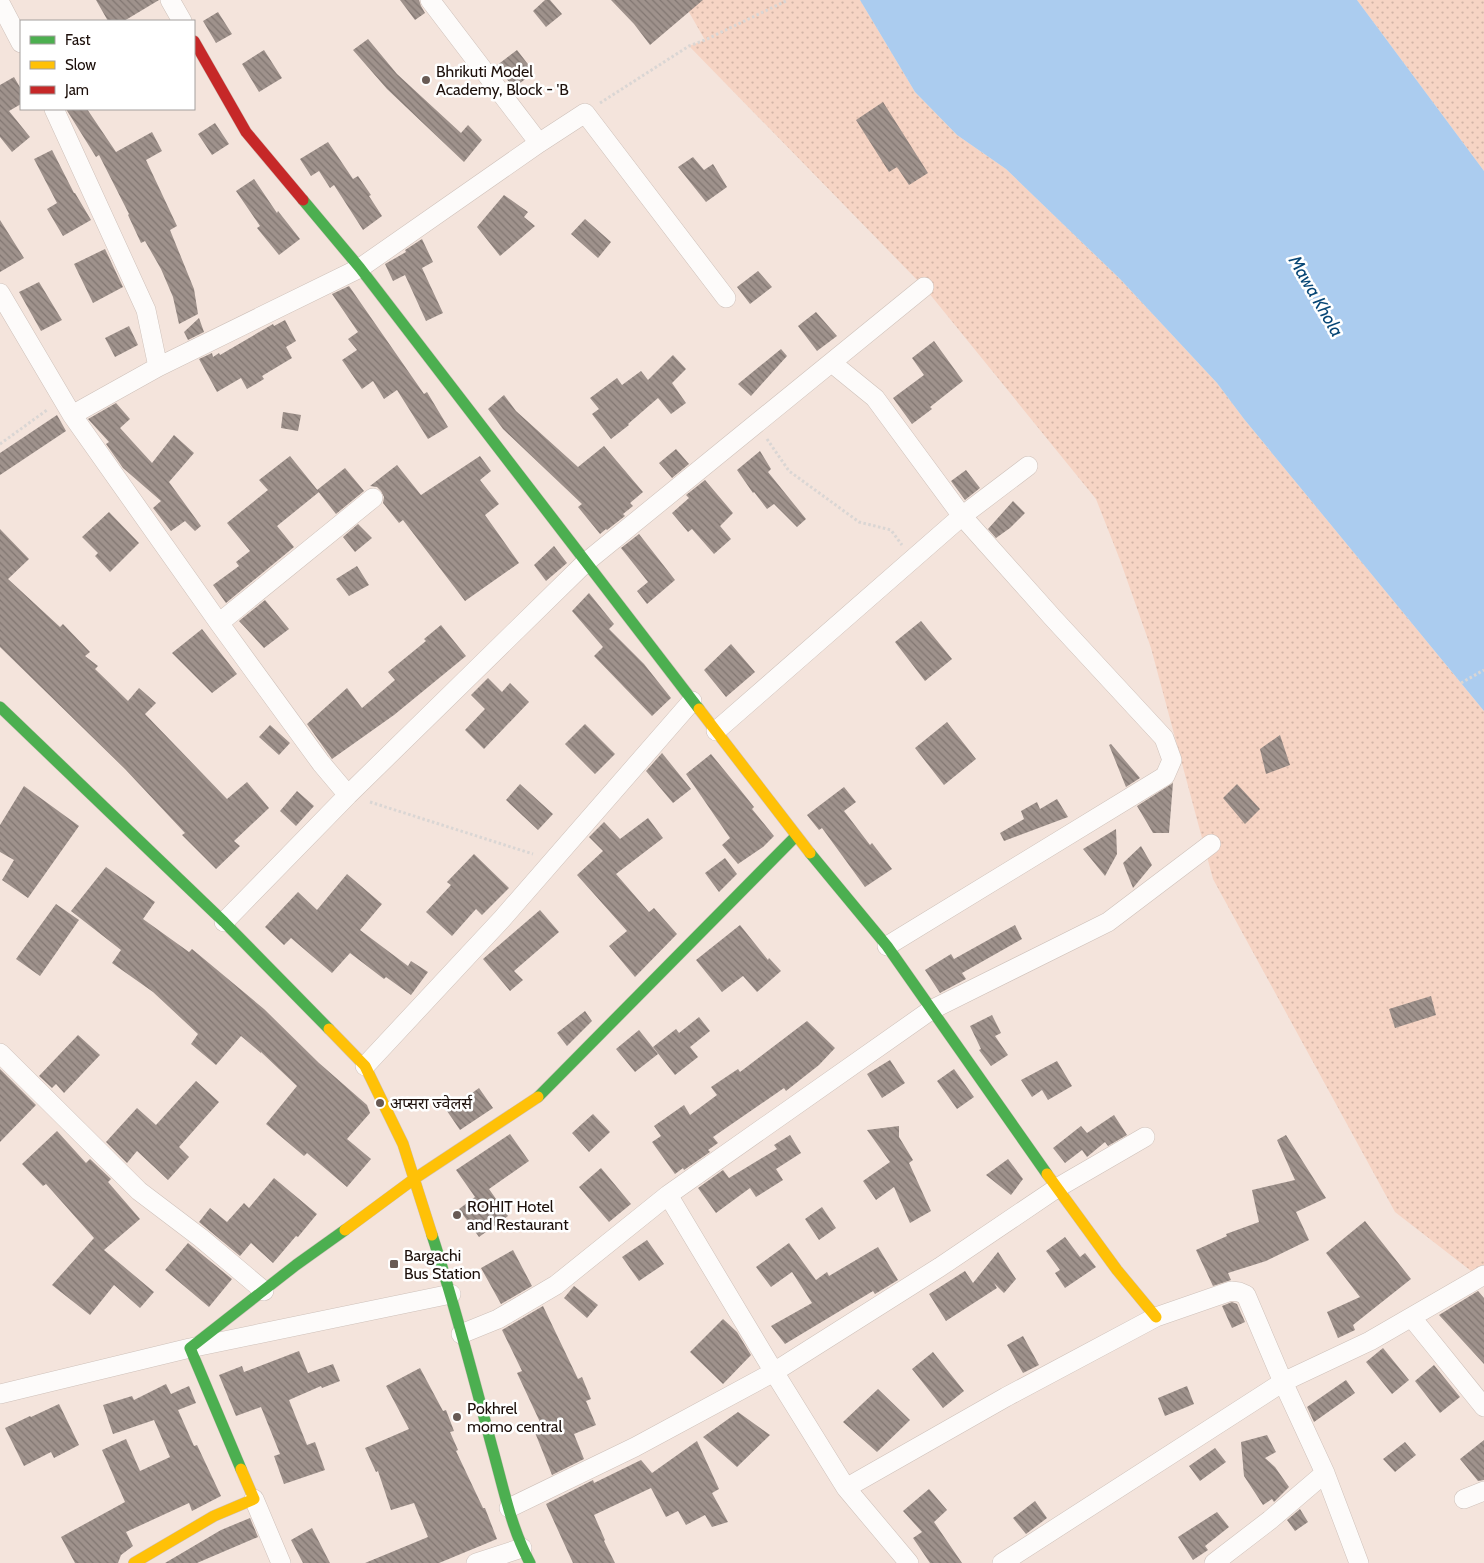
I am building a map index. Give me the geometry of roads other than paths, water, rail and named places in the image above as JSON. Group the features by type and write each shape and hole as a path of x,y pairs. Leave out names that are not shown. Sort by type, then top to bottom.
{"street":[{"path":"170,0 181,20"},
{"path":"430,0 539,143"},
{"path":"0,3 20,42"},
{"path":"195,43 246,132 360,268 796,836 887,946 1057,1188 1117,1270 1156,1317"},
{"path":"54,110 146,310 158,367"},
{"path":"67,408 158,367 360,268 585,113 726,298"},
{"path":"224,922 348,795 586,563 924,287"},
{"path":"0,293 67,408 219,623 321,763 348,795"},
{"path":"832,363 875,398 962,516 1164,738 1172,760 1165,776 887,946"},
{"path":"716,731 962,516 1028,466"},
{"path":"219,623 373,498"},
{"path":"365,1066 502,919 692,701"},
{"path":"0,707 224,922 365,1066 403,1144 451,1294 460,1334 508,1508 526,1555 476,1563"},
{"path":"190,1348 296,1265 414,1179 539,1096 796,836"},
{"path":"460,1334 498,1319 556,1285 668,1195 931,1010 1108,922 1212,844"},
{"path":"2,1060 139,1191 201,1238 264,1291"},
{"path":"508,1508 635,1447 774,1372 940,1267 1057,1188 1145,1137"},
{"path":"668,1195 846,1488 909,1563"},
{"path":"1002,1563 1283,1382 1412,1318 1484,1275"},
{"path":"846,1488 1006,1397 1156,1317 1231,1291 1240,1292 1246,1294 1283,1382 1325,1473 1359,1563"},
{"path":"0,1394 190,1348 451,1294"},
{"path":"1412,1318 1484,1406"},
{"path":"190,1348 281,1563"},
{"path":"1214,1563 1277,1514 1325,1473"},
{"path":"1464,1499 1484,1491"},
{"path":"134,1563 214,1516 254,1499"}],"water":[{"name":"Mawa Khola","path":"860,0 1357,0 1484,171 1484,711 1244,419 1217,383 1120,279 1006,169 957,135 915,92"}],"place":[{"name":"Bhrikuti Model Academy, Block - 'B","path":"426,80"},
{"name":"अप्सरा ज्वेलर्स","path":"380,1103"},
{"name":"ROHIT Hotel and Restaurant","path":"457,1215"},
{"name":"Bargachi Bus Station","path":"394,1264"},
{"name":"Pokhrel momo central","path":"457,1417"}]}
